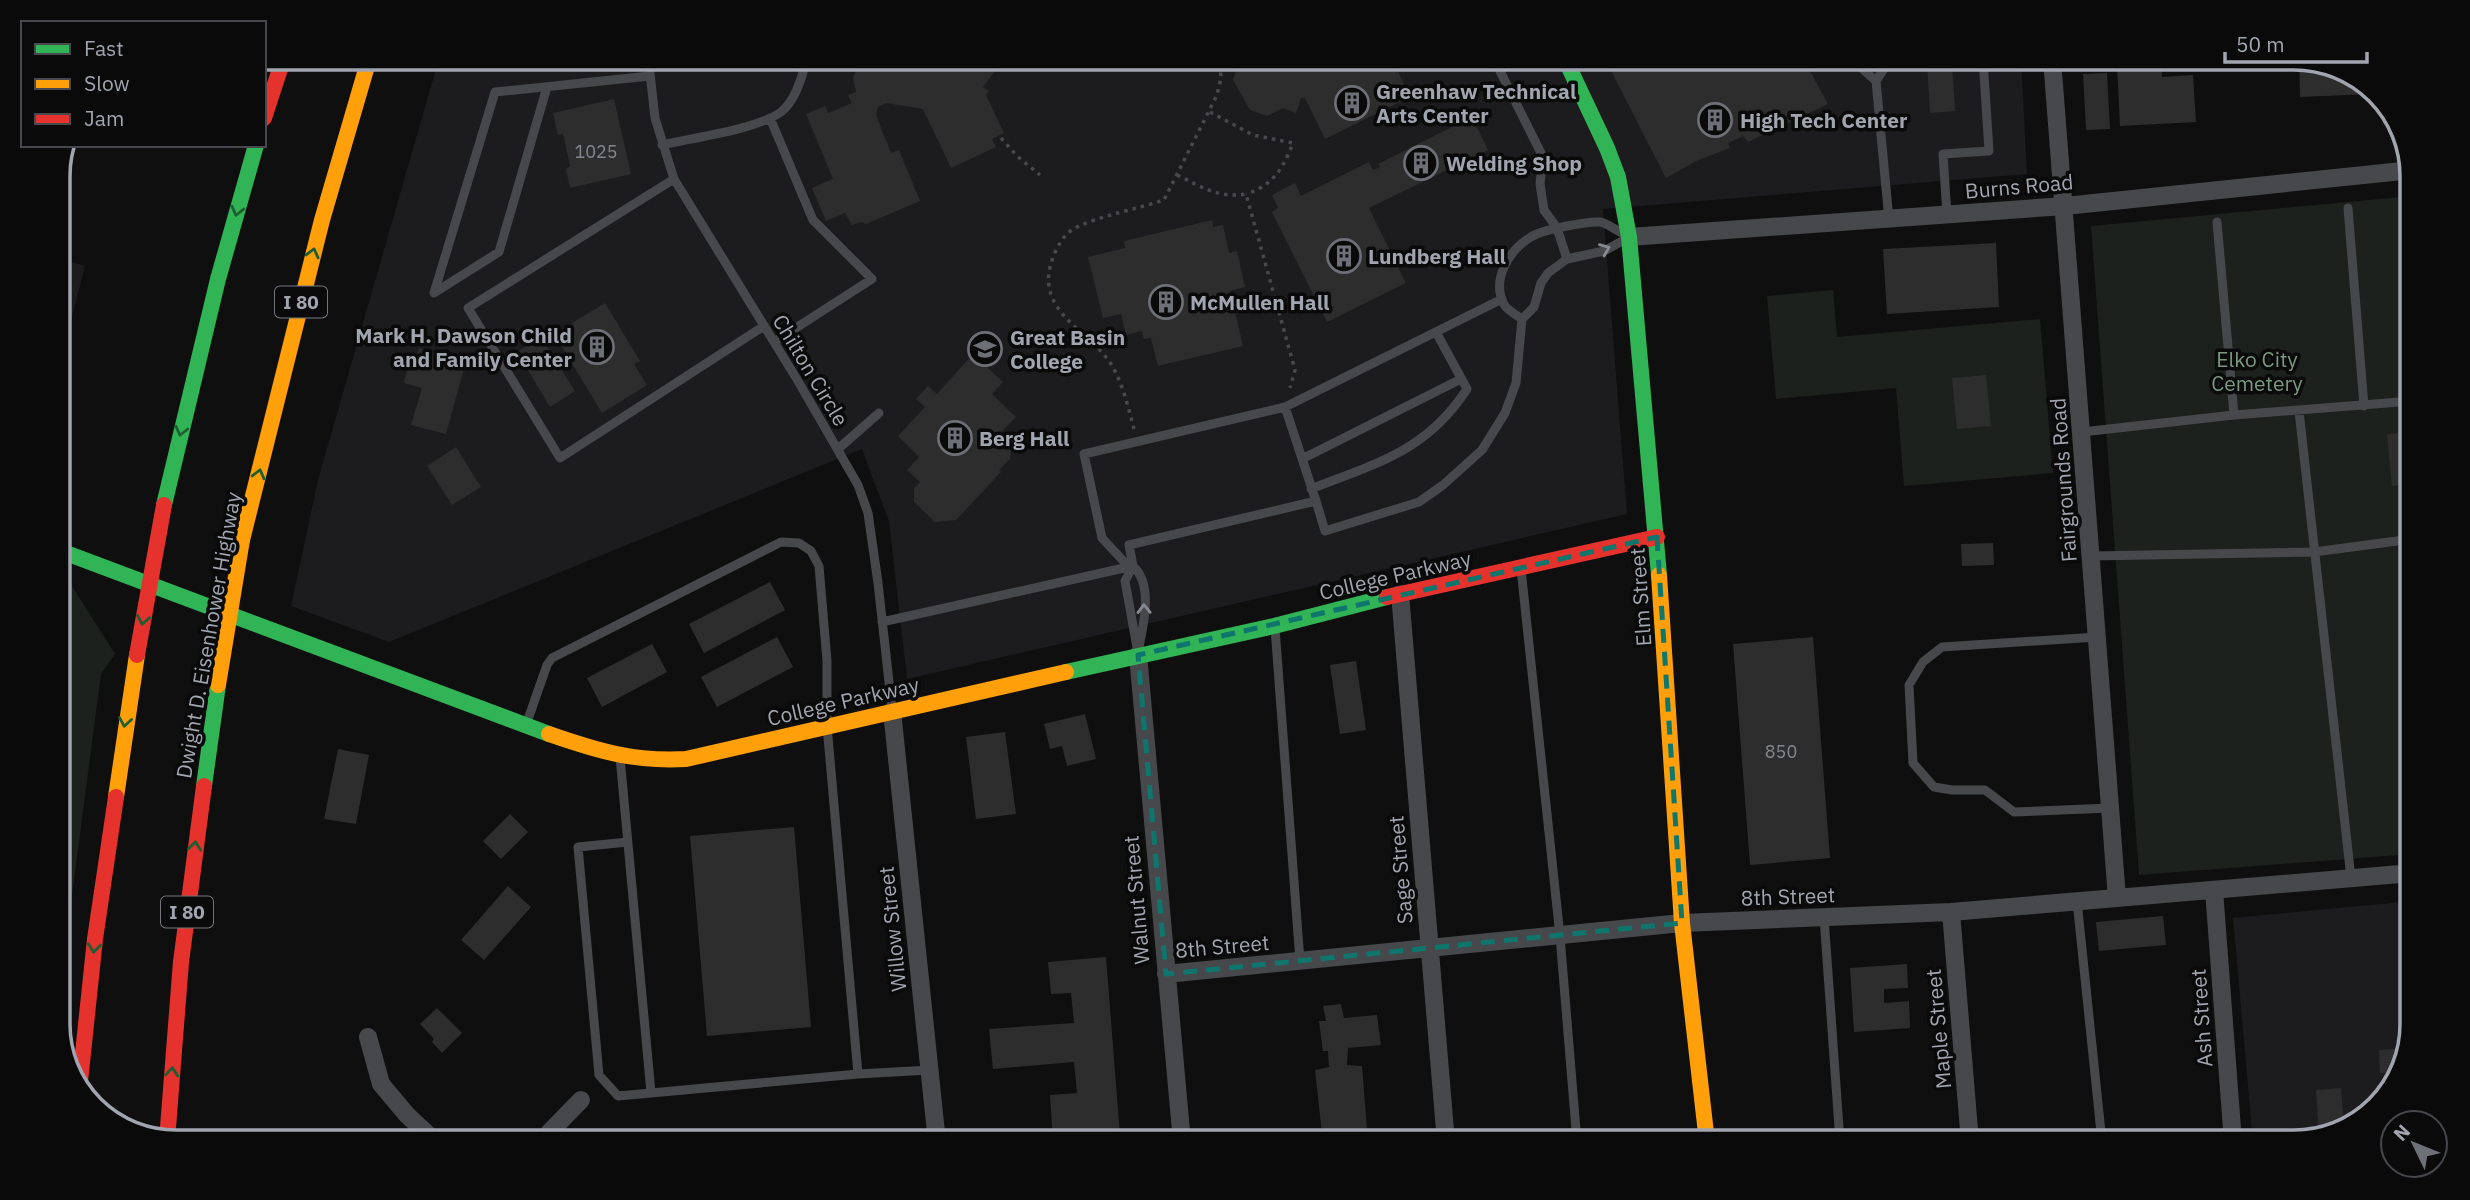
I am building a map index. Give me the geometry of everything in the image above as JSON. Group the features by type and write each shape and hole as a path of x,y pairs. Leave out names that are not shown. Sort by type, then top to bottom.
{"main road":[{"path":"266,112 280,70"},
{"name":"Dwight D. Eisenhower Highway","path":"168,1129 181,962 218,685 242,540 322,220 366,70"},
{"name":"Elm Street","path":"1570,70 1618,177 1629,237 1657,537 1682,923 1706,1130"},
{"path":"81,1071 95,939 136,655 164,505 204,338 255,147"},
{"name":"College Parkway","path":"70,555 526,726 598,751 654,761 686,759 1657,537"}],"street":[{"name":"Fairgrounds Road","path":"2053,70 2117,898"},
{"name":"Burns Road","path":"1629,237 2065,206 2400,171"},
{"name":"Sage Street","path":"1401,594 1445,1130"},
{"name":"Walnut Street","path":"1138,654 1181,1130"},
{"name":"Willow Street","path":"892,711 936,1130"},
{"name":"8th Street","path":"1166,974 1682,923 1951,912 2400,874"},
{"name":"Ash Street","path":"2214,891 2232,1130"},
{"name":"Maple Street","path":"1951,912 1969,1130"},
{"path":"368,1037 382,1084 423,1130"},
{"path":"552,1130 582,1100"}],"lane":[{"name":"Chilton Circle","path":"650,70 655,118 674,179 858,485 868,513 892,711"},
{"path":"662,145 770,118 783,110 796,92 802,70"},
{"path":"1499,70 1543,158 1540,184 1544,210 1557,228 1567,259"},
{"path":"1863,70 1876,81"},
{"path":"1883,70 1876,81 1889,220"},
{"path":"1947,215 1943,153 1989,151 1984,70"},
{"path":"547,87 499,252 434,293 495,92 650,76"},
{"path":"770,118 813,220 873,279 774,342"},
{"path":"674,179 468,308 560,458 764,326"},
{"path":"2348,208 2364,406"},
{"path":"1522,320 1507,308 1499,289 1504,267 1514,249 1533,235 1557,228 1601,222 1629,237"},
{"path":"2217,222 2234,415"},
{"path":"1284,407 1325,531 1419,502 1443,485 1482,450 1504,413 1516,383 1522,320 1534,307 1541,283 1548,273 1567,259 1604,251 1629,237"},
{"path":"1138,654 1146,612 1140,573 1102,538 1084,454 1284,407 1502,299"},
{"path":"1311,489 1400,454 1429,434 1458,403 1467,390 1436,332"},
{"path":"1302,459 1461,379"},
{"path":"2082,432 2234,415 2400,402"},
{"path":"2299,411 2351,878"},
{"path":"838,449 879,413"},
{"path":"1138,654 1125,582 1131,566 1129,545 1316,501"},
{"path":"2091,556 2314,552 2400,541"},
{"path":"526,726 547,665 552,658 781,542 799,543 811,551 819,566 827,661 827,726 859,1074"},
{"path":"882,622 1131,566"},
{"path":"1520,568 1560,936 1576,1130"},
{"path":"1275,626 1300,961"},
{"path":"2097,637 1942,647 1923,662 1909,685 1913,763 1934,787 1985,790 2014,812 2110,808"},
{"path":"620,755 651,1093"},
{"path":"628,842 578,847 599,1075 618,1096 930,1070"},
{"path":"2077,901 2101,1130"},
{"path":"1824,917 1839,1130"}],"path":[{"path":"1137,442 1118,377 1084,333 1061,314 1051,298 1049,279 1052,259 1062,239 1076,228 1164,200 1210,112 1219,87 1220,70"},
{"path":"1177,175 1216,194 1230,197 1262,189 1285,163 1293,143 1253,135 1210,112"},
{"path":"1001,138 1040,175"},
{"path":"1246,194 1296,370"}],"highlighted area":[{"path":"1657,537 1682,923 1166,974 1138,655"}],"shaded area":[{"name":"Great Basin College","path":"436,70 2022,70 2027,174 1603,209 1627,514 907,679 889,521 862,449 389,642 291,606 318,480"},
{"path":"70,262 85,266 70,325"},
{"path":"2400,902 2398,1045 2392,1065 2374,1094 2341,1119 2308,1129 2252,1130 2233,918"}],"green space":[{"name":"Elko City Cemetery","path":"2400,197 2400,855 2139,875 2091,226"},
{"path":"1833,290 1837,337 2040,319 2053,473 1904,486 1896,388 1776,399 1767,296"},
{"path":"70,585 115,654 101,674 70,910"}],"building":[{"path":"856,70 996,70 983,87 989,91 986,95 1004,133 992,139 996,147 951,168 923,109 886,103 878,107 876,115 891,153 899,150 920,201 866,224 861,222 852,225 845,213 826,221 812,188 833,179 806,114 825,106 828,113 852,103 848,95 856,92 853,78"},
{"name":"Greenhaw Technical Arts Center","path":"1237,70 1397,70 1410,97 1325,139 1305,98 1301,98 1296,113 1283,108 1267,116 1250,110 1233,80"},
{"name":"High Tech Center","path":"1611,70 1809,70 1828,104 1748,142 1743,136 1728,143 1730,148 1696,161 1666,178"},
{"path":"1927,70 1953,70 1955,111 1930,113"},
{"path":"2117,70 2162,70 2162,77 2193,75 2196,122 2120,126"},
{"path":"2299,71 2335,78 2362,94 2300,97"},
{"path":"2107,73 2110,129 2086,130 2083,74"},
{"path":"614,99 631,174 570,188 566,169 570,166 563,134 558,135 553,113"},
{"name":"Lundberg Hall","path":"1472,117 1488,150 1369,208 1406,283 1327,322 1272,212 1278,208 1272,195 1295,183 1301,196 1369,162 1373,170 1380,167 1378,164"},
{"name":"McMullen Hall","path":"1212,220 1213,227 1223,225 1229,253 1237,251 1245,287 1230,291 1243,346 1158,366 1151,338 1144,339 1142,331 1126,335 1121,314 1103,318 1088,257 1125,248 1124,241"},
{"path":"1996,243 1999,307 1887,314 1883,249"},
{"name":"Mark H. Dawson Child and Family Center","path":"605,303 640,361 634,364 647,385 602,413 554,334"},
{"path":"541,337 575,391 550,407 517,352"},
{"path":"419,348 466,361 446,434 411,425 422,388 404,383 407,369 413,371"},
{"name":"Berg Hall","path":"973,354 1003,382 992,394 1016,417 1002,431 1012,440 1010,459 956,520 935,522 914,502 914,488 920,482 907,470 919,457 898,436 925,407 916,399 928,386 937,394"},
{"path":"1986,375 1991,426 1957,429 1952,378"},
{"path":"2400,433 2400,485 2392,486 2387,434"},
{"path":"456,447 481,487 452,505 427,466"},
{"path":"1993,543 1994,565 1962,566 1961,544"},
{"path":"770,582 785,610 704,653 689,624"},
{"path":"777,637 793,667 717,707 701,677"},
{"path":"1813,637 1830,858 1750,865 1733,644"},
{"path":"652,644 667,672 602,707 587,678"},
{"path":"1356,661 1366,730 1340,734 1330,665"},
{"path":"1085,714 1096,759 1067,766 1062,746 1050,749 1044,724"},
{"path":"1005,732 1016,814 976,819 966,737"},
{"path":"338,749 369,755 356,824 324,819"},
{"path":"510,814 528,832 501,859 483,841"},
{"path":"794,827 811,1027 707,1036 690,836"},
{"path":"508,886 531,907 484,960 461,940"},
{"path":"2163,916 2166,945 2099,951 2096,922"},
{"path":"1106,957 1120,1130 1052,1130 1050,1095 1077,1093 1074,1062 993,1069 989,1029 1074,1023 1071,993 1051,994 1048,962"},
{"path":"1907,964 1908,988 1884,989 1884,1003 1909,1001 1910,1028 1854,1032 1850,968"},
{"path":"1341,1004 1344,1018 1377,1015 1381,1045 1348,1048 1347,1065 1362,1066 1367,1130 1322,1130 1315,1070 1329,1067 1328,1051 1323,1051 1319,1021 1326,1021 1323,1006"},
{"path":"437,1008 462,1033 442,1053 420,1024"},
{"path":"2397,1049 2388,1073 2380,1073 2379,1050"},
{"path":"2341,1088 2343,1118 2318,1127 2316,1090"}],"traffic: fast":[{"path":"1570,70 1618,177 1629,237 1659,575"},
{"path":"164,505 218,279 255,147"},
{"path":"70,554 549,734"},
{"path":"1066,672 1274,626 1387,597"},
{"path":"204,786 218,685"}],"traffic: slow":[{"path":"242,540 322,220 366,70"},
{"path":"218,685 242,540"},
{"path":"1659,575 1682,923 1706,1130"},
{"path":"116,797 137,655"},
{"path":"549,734 616,754 650,759 686,759 1066,672"}],"traffic: jam":[{"path":"266,112 280,70"},
{"path":"137,655 164,505"},
{"path":"1387,597 1657,537"},
{"path":"168,1129 181,962 204,786"},
{"path":"81,1071 95,939 116,797"}],"place":[{"name":"Greenhaw Technical Arts Center","path":"1352,103"},
{"name":"High Tech Center","path":"1715,120"},
{"name":"Welding Shop","path":"1421,163"},
{"name":"Lundberg Hall","path":"1344,256"},
{"name":"McMullen Hall","path":"1166,302"},
{"name":"Mark H. Dawson Child and Family Center","path":"597,347"},
{"name":"Great Basin College","path":"985,349"},
{"name":"Berg Hall","path":"955,438"}]}
